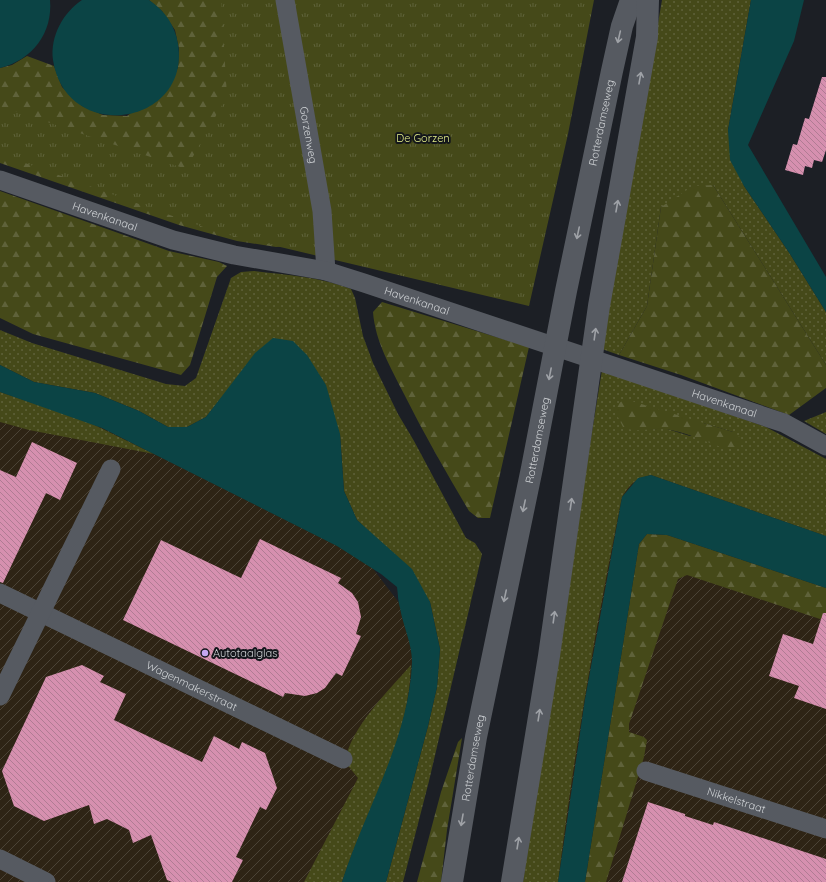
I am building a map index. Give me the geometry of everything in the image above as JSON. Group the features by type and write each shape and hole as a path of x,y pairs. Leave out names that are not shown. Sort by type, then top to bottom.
{"main road":[{"name":"Rotterdamseweg","path":"452,882 476,737 532,468 566,291 622,26 631,0"},
{"path":"512,882 549,656 599,306 647,37 648,0"}],"street":[{"name":"Gorzenweg","path":"285,0 322,211 326,271"},
{"name":"Havenkanaal","path":"0,180 174,240 234,255 326,271 514,331 627,371 784,423 826,446"},
{"path":"0,696 111,469"},
{"name":"Wagenmakerstraat","path":"0,593 343,759"},
{"name":"Nikkelstraat","path":"646,771 826,829"},
{"path":"0,859 46,882"}],"shaded area":[{"path":"0,0 50,0 50,12 44,34 31,52 22,59 0,68"},
{"path":"82,0 149,0 160,9 172,25 178,44 177,72 166,93 148,108 125,115 102,114 80,105 63,87 53,60 54,42 59,26 64,18 75,5"},
{"path":"751,0 804,0 794,41 748,145 826,277 826,312 790,254 744,186 730,160 728,130"},
{"path":"273,338 293,341 307,355 326,385 340,434 344,491 357,520 412,569 430,602 440,649 437,687 428,726 386,882 342,882 351,855 395,747 409,691 412,655 399,606 397,587 381,574 337,546 102,428 0,392 0,365 34,382 95,393 139,411 168,427 187,427 206,417 255,353"},
{"path":"0,384 341,527 423,634 369,882 0,882"},
{"path":"615,465 826,502 826,882 543,882"},
{"path":"651,475 826,536 826,588 667,535 647,534 639,544 585,882 558,882 585,699 622,497 638,478"}],"green space":[{"path":"149,0 273,0 299,245 276,247 237,241 179,225 0,163 0,68 12,65 27,56 54,66 62,87 82,106 103,115 127,116 173,80 178,67 179,49 175,30 162,11"},
{"name":"De Gorzen","path":"221,0 594,0 568,134 529,306 217,232 0,154 0,106 186,169 227,96"},
{"path":"662,0 751,0 728,130 744,186 790,254 826,312 826,365 713,185 661,207 647,306 619,355 602,349"},
{"path":"713,185 826,365 826,388 789,415 681,375 619,355 647,306 661,207 693,186"},
{"path":"0,191 169,251 219,262 227,266 217,277 190,365 181,375 33,334 0,318"},
{"path":"254,271 316,279 351,289 355,298 363,336 373,363 398,414 466,538 475,543 482,554 429,781 403,882 386,882 428,726 437,687 440,649 430,602 381,543 357,520 344,491 340,434 227,391 206,417 187,427 168,427 139,411 95,393 34,382 0,365 0,330 32,343 166,384 185,386 196,378 231,278 241,272"},
{"path":"382,302 529,347 490,518 478,518 469,511 427,438 384,354 374,323 373,312"},
{"path":"602,370 766,427 826,459 826,536 651,475 637,480 625,492 622,497 603,593 578,737 558,882 523,882 544,727","holes":["703,423 733,432 690,436 664,428"]},
{"path":"0,392 86,421 154,454 29,430 0,422"},
{"path":"625,399 733,432 739,436 741,443 732,448 724,448 672,430 628,429 623,427 617,415 616,405"},
{"path":"826,412 826,434 804,421"},
{"path":"647,534 667,535 826,588 826,621 687,575 678,579 629,724 629,732 644,737 647,740 644,757 606,882 585,882 639,544"},
{"path":"411,665 408,696 397,742 342,882 304,882 358,778 345,762 348,749 354,736 372,710"},
{"path":"462,738 447,830 441,882 417,882 441,792 458,742"}],"building":[{"path":"822,77 826,77 826,150 822,162 814,160 812,168 805,166 803,175 785,170 793,144 797,145 805,118 809,119"},
{"path":"32,442 77,463 60,500 46,493 3,583 0,582 0,470 16,477"},
{"path":"260,539 341,578 338,583 352,593 358,602 361,617 356,634 361,636 342,676 336,673 325,688 317,693 305,696 285,693 283,697 123,620 161,540 241,578"},
{"path":"823,613 826,613 826,709 794,698 799,686 769,676 783,634 813,644"},
{"path":"82,665 104,676 100,682 126,694 114,720 202,762 214,736 239,749 242,742 265,753 277,788 266,810 260,807 236,857 243,860 232,882 172,882 167,880 151,835 133,843 129,830 107,819 94,824 89,805 44,821 14,806 2,771 46,677"},
{"path":"648,802 713,825 714,822 826,859 826,882 622,882"}],"place":[{"name":"Autotaalglas","path":"205,653"}]}
